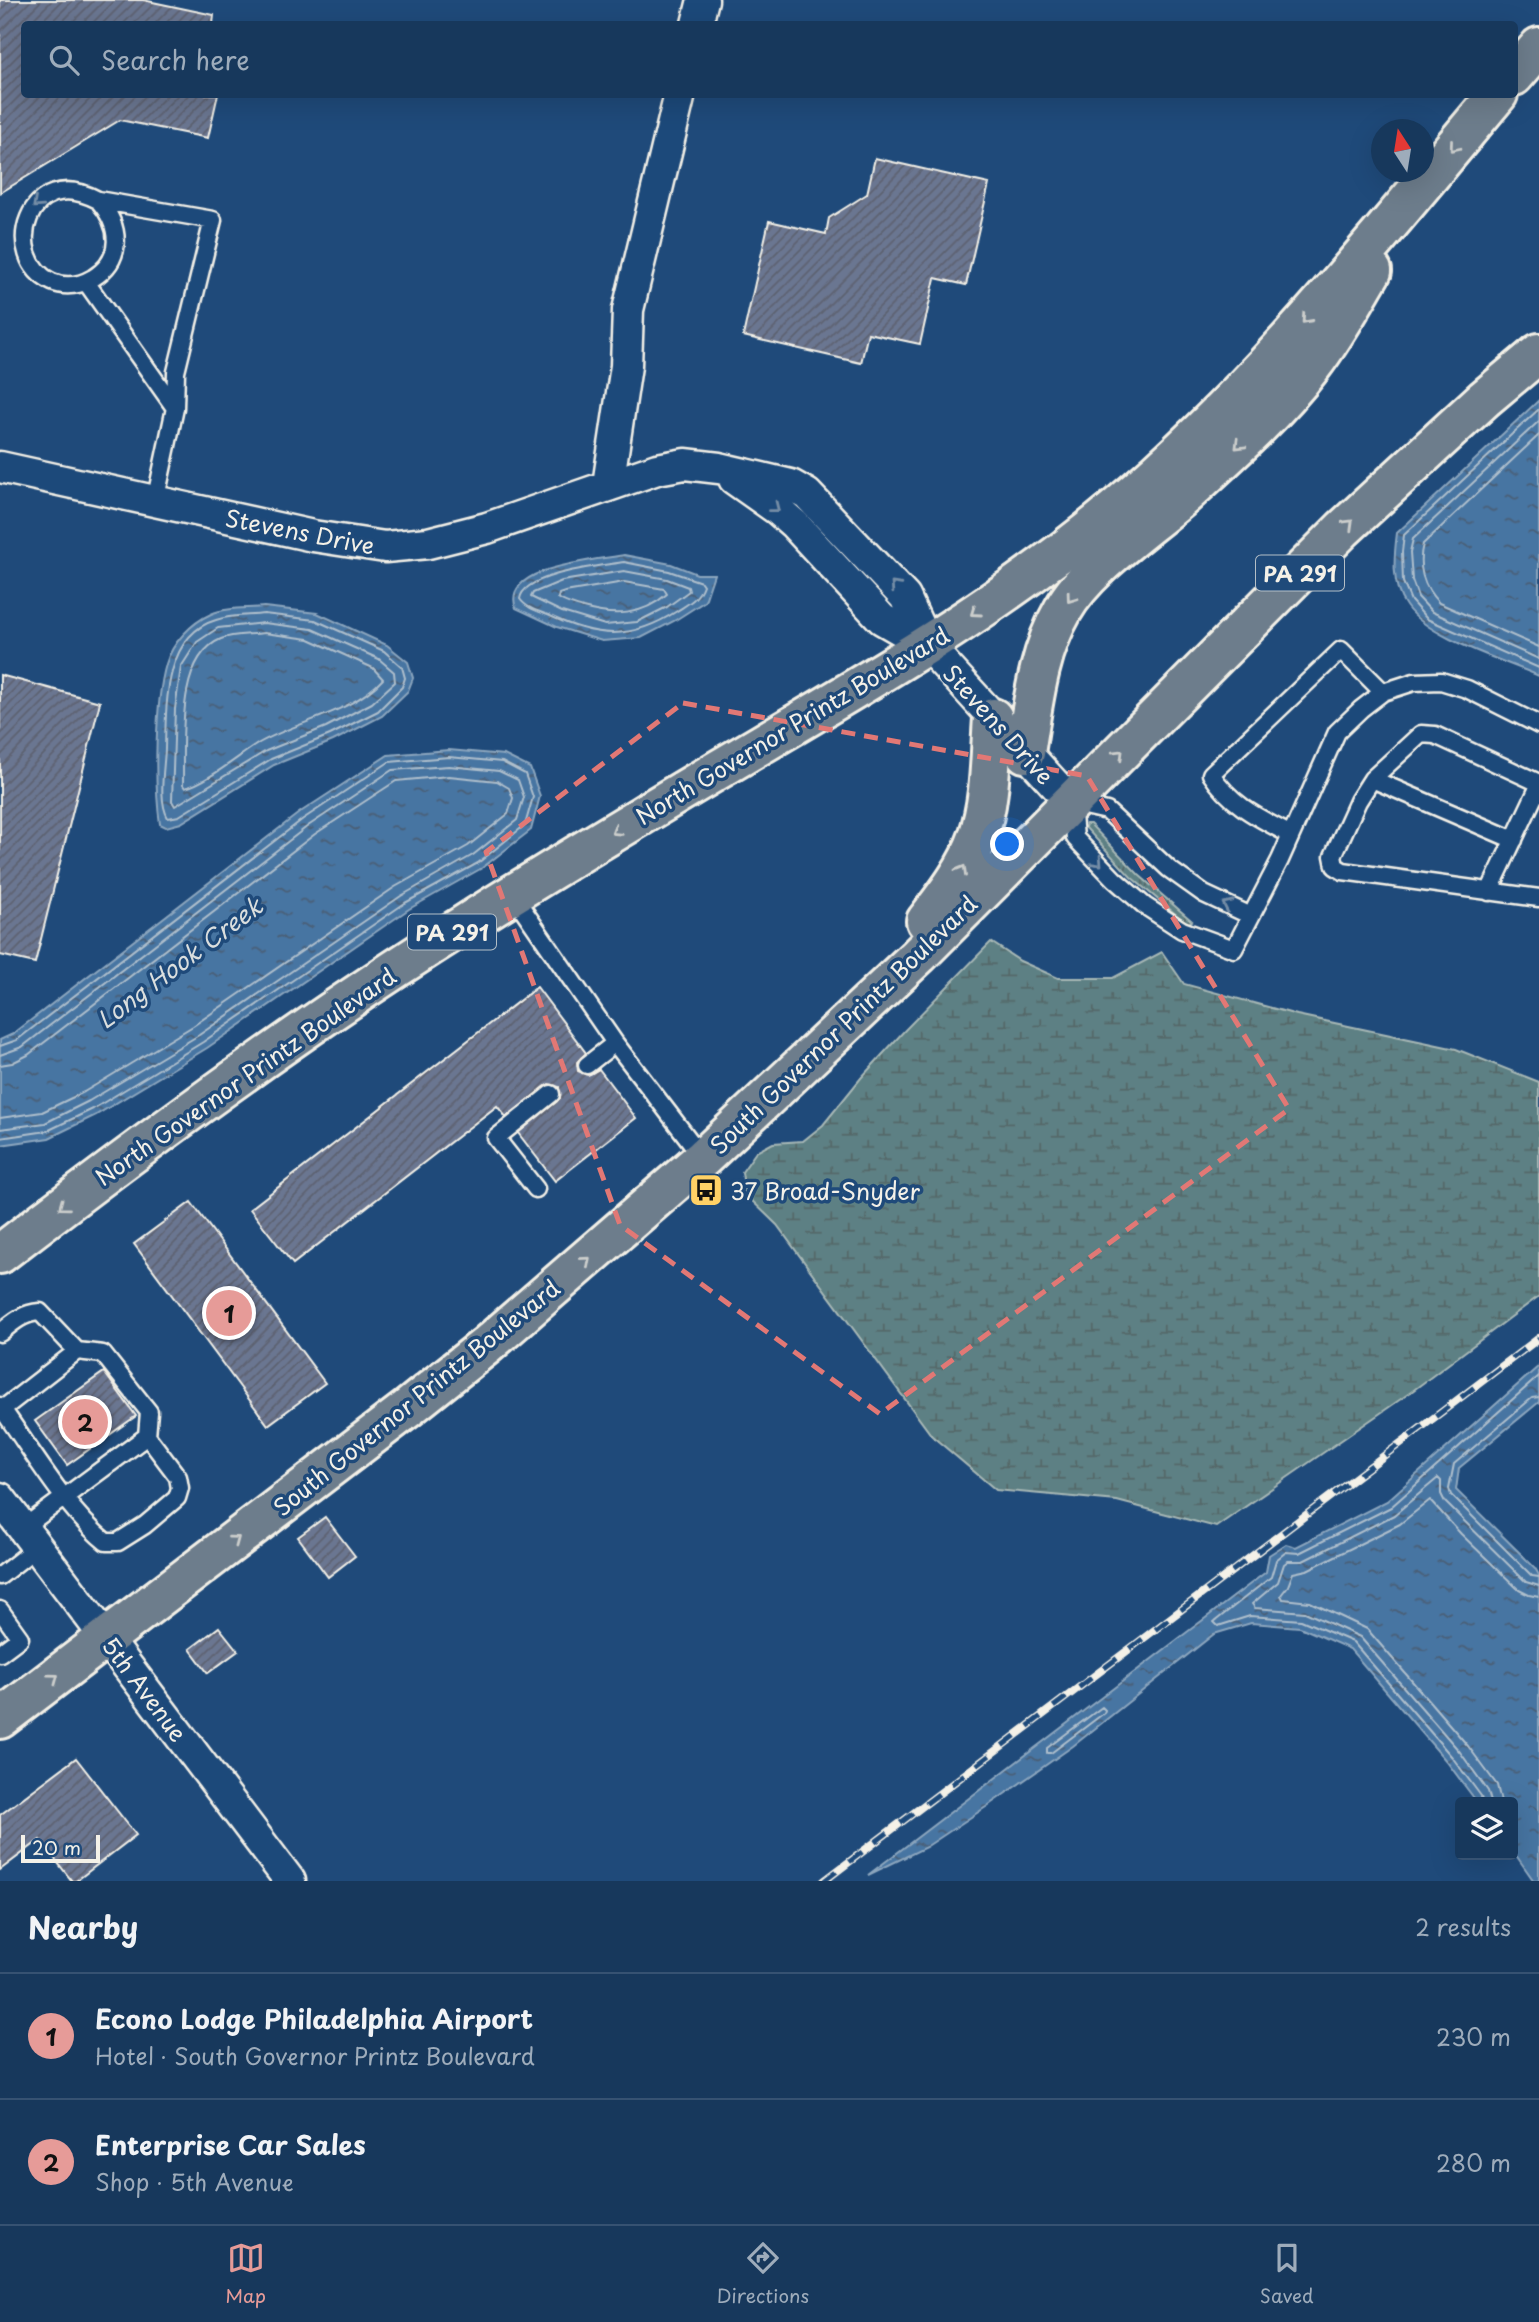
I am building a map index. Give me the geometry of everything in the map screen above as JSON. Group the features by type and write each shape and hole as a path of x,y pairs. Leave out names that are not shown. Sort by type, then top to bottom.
{"main road":[{"path":"1518,71 1539,47"},
{"name":"North Governor Printz Boulevard","path":"0,1254 95,1181 294,1037 454,931 927,645 1079,538 1156,472 1271,358 1496,98"},
{"path":"1025,752 1040,668 1063,608 1086,579 1229,455 1287,397 1332,337 1420,188"},
{"name":"South Governor Printz Boulevard","path":"0,1719 331,1469 427,1393 516,1320 703,1158 1072,803 1343,529 1438,440 1539,353"},
{"path":"865,1005 955,882 971,854 985,810 993,718"}],"street":[{"path":"697,21 703,0"},
{"path":"608,485 626,366 628,310 679,98"},
{"name":"Stevens Drive","path":"0,467 331,540 385,547 428,543 487,528 530,515 608,485 685,464 719,468 791,485 817,503 905,597 927,645 1072,803"},
{"name":"5th Avenue","path":"0,1498 290,1881"}],"lane":[{"path":"98,200 109,213 115,228 116,245 111,260 100,273 86,282 56,284 31,268 20,240 22,226 28,212 38,201 51,193 67,190 83,192 98,200 213,220 176,372 175,408 155,502"},
{"path":"86,282 175,408"},
{"path":"1291,835 1245,811 1220,788 1211,774 1340,650 1384,692"},
{"path":"1251,916 1204,894 1170,869 1107,811 1072,803 1076,838 1114,879 1145,906 1182,930 1234,949 1251,916 1291,835 1337,732 1384,692 1414,682 1441,681 1467,689 1539,725"},
{"path":"1489,892 1539,785 1435,735 1421,734 1373,779 1358,801 1333,856 1335,866 1343,871 1489,892 1539,898"},
{"path":"1373,779 1514,840"},
{"path":"513,895 615,1043 703,1158"},
{"path":"587,1065 615,1043"},
{"path":"536,1189 496,1138 551,1094"},
{"path":"0,1333 29,1313 40,1311 77,1351 103,1354 149,1412 146,1436 178,1477 180,1488 177,1498 145,1525 118,1542 106,1542 96,1534 1,1409 77,1351"},
{"path":"0,1576 65,1496 146,1436"},
{"path":"0,1610 20,1638 0,1653"}],"highlighted area":[{"path":"683,703 1087,776 1289,1109 880,1414 620,1225 486,852"}],"green space":[{"path":"1090,824 1139,875 1192,921 1185,922 1131,877 1085,827"},
{"path":"991,942 1020,961 1058,978 1113,978 1162,952 1184,984 1297,1015 1456,1049 1539,1082 1539,1296 1411,1392 1216,1527 1117,1501 996,1490 932,1436 777,1225 745,1194 742,1172 756,1152 773,1143 803,1141 823,1125 905,1030"}],"water":[{"path":"1539,400 1539,676 1448,638 1417,618 1401,598 1395,561 1397,533"},
{"path":"624,555 671,564 697,574 714,574 705,601 641,638 602,641 557,627 516,608 515,594 522,583 536,574 574,563"},
{"path":"264,607 317,613 387,645 408,662 413,678 408,691 382,716 333,741 274,765 181,823 166,827 160,824 156,766 162,680 169,656 183,634 211,614 230,609"},
{"name":"Long Hook Creek","path":"449,750 504,755 530,768 540,796 531,830 482,868 409,909 207,1048 96,1115 49,1138 0,1145 0,1040 13,1034 299,813 388,755"},
{"path":"1539,1366 1539,1402 1459,1468 1456,1490 1539,1575 1539,1881 1534,1881 1518,1858 1518,1797 1473,1797 1447,1762 1350,1649 1300,1627 1251,1623 1214,1634 1073,1746 986,1807 926,1847 868,1875 1266,1572 1269,1555 1286,1544 1296,1547 1387,1501"}],"building":[{"path":"0,0 143,0 214,15 213,21 21,21 21,98 217,98 208,138 120,120 0,193"},
{"path":"875,158 989,184 966,285 935,278 920,344 868,333 861,363 743,336 769,221 826,234 829,218 867,194"},
{"path":"0,675 100,702 35,963 0,955"},
{"path":"537,987 586,1053 577,1062 578,1071 588,1075 599,1069 636,1118 555,1181 518,1133 560,1098 559,1087 549,1084 506,1117 497,1106 293,1264 250,1209"},
{"path":"191,1202 325,1383 268,1425 134,1244"},
{"path":"104,1372 136,1416 67,1465 35,1421"},
{"path":"325,1517 355,1556 328,1577 298,1537"},
{"path":"219,1627 238,1651 208,1673 190,1649"},
{"path":"76,1758 136,1835 76,1881 72,1881 40,1840 0,1870 0,1815"}],"railway":[{"path":"824,1881 1539,1338"}],"place":[{"name":"37 Broad-Snyder","path":"706,1190"},
{"name":"Econo Lodge Philadelphia Airport","path":"229,1313"},
{"name":"Enterprise Car Sales","path":"85,1422"}]}
